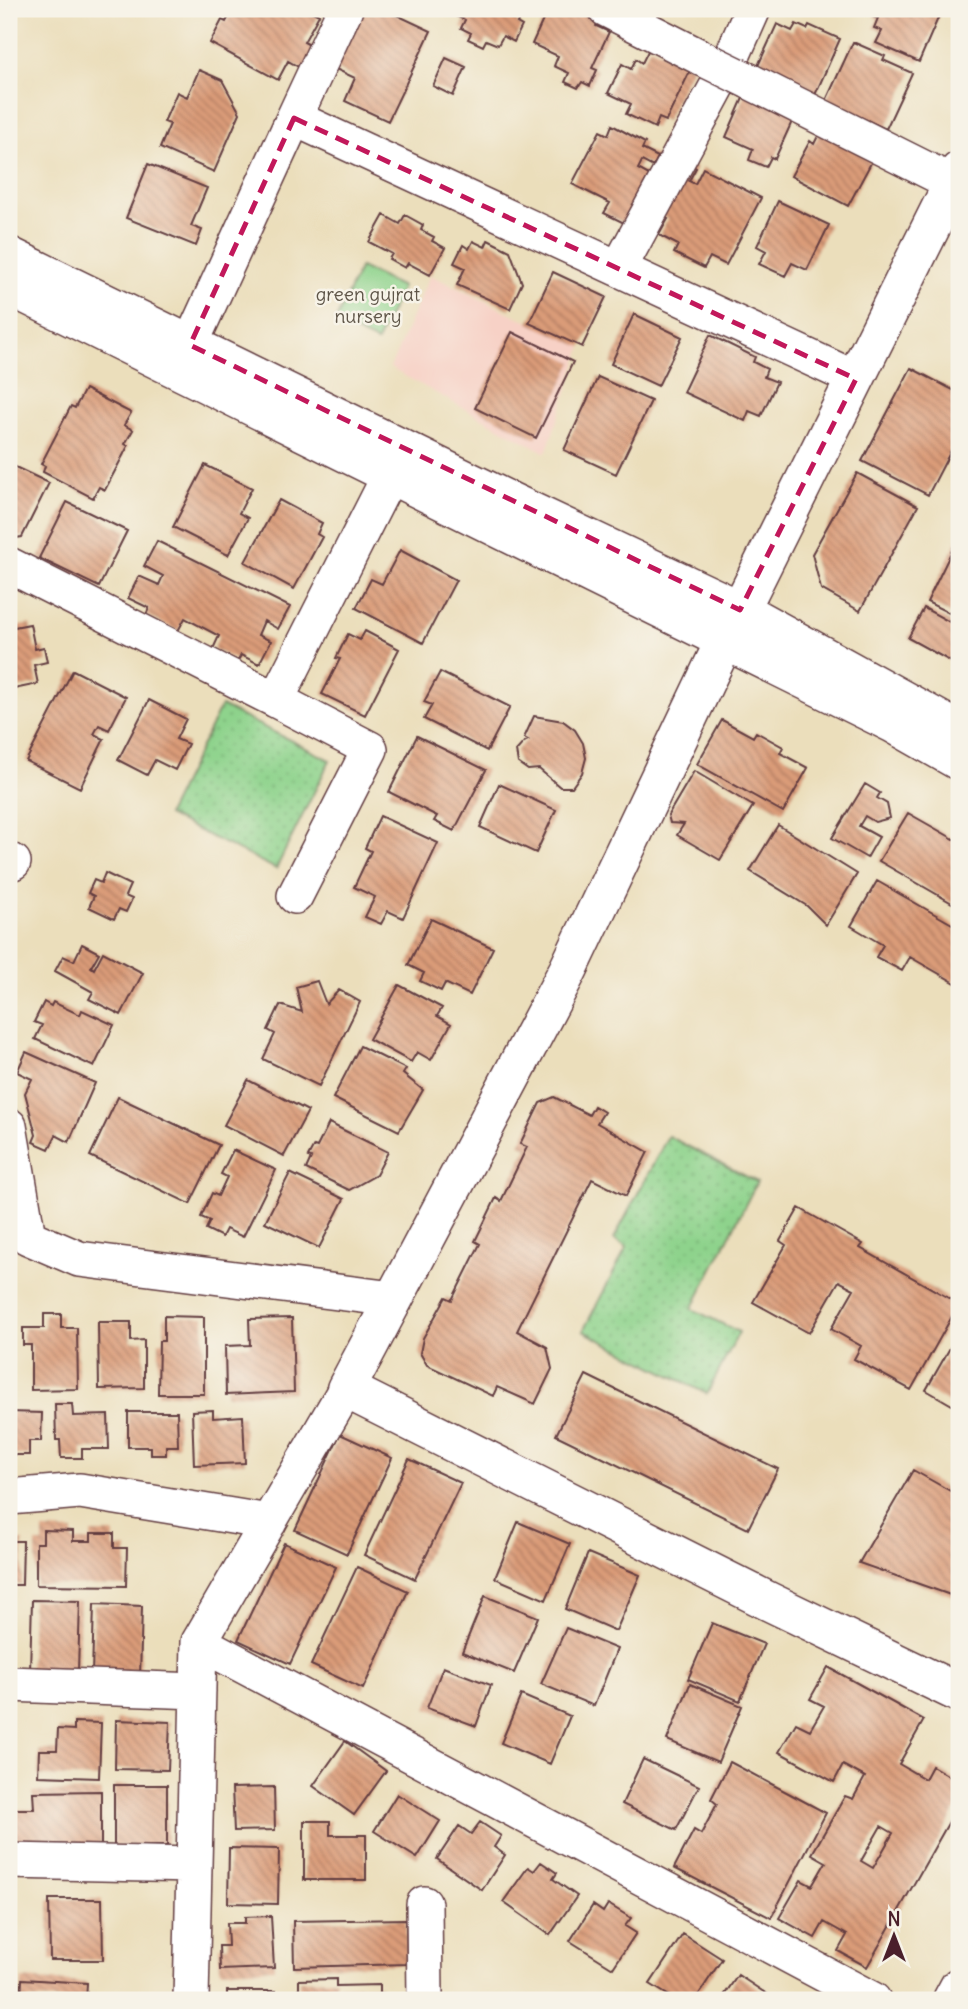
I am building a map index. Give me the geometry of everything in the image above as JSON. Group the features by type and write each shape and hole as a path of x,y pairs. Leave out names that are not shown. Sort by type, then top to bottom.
{"street":[{"path":"191,345 345,9"},
{"path":"191,2000 199,1642 346,1389 568,970 733,625 956,177 749,81 606,9"},
{"path":"619,268 726,70 753,9"},
{"path":"294,118 856,379"},
{"path":"9,256 509,501 733,625 959,761"},
{"path":"9,286 390,475 733,625 959,732"},
{"path":"276,700 390,475"},
{"path":"9,565 370,749 295,896"},
{"path":"9,1126 28,1237 79,1259 393,1299"},
{"path":"346,1389 768,1601 959,1693"},
{"path":"9,1497 80,1491 269,1522"},
{"path":"199,1642 873,2000"},
{"path":"9,1684 198,1691"},
{"path":"9,1861 194,1865"},
{"path":"424,1904 425,2000"},
{"path":"952,2000 959,1987"}],"highlighted area":[{"path":"294,118 856,379 740,610 190,345"}],"shaded area":[{"path":"430,275 582,347 546,453 390,368"}],"green space":[{"name":"green gujrat nursery","path":"360,267 402,287 377,342 335,322"},
{"path":"221,706 330,760 276,869 167,815"},
{"path":"668,1136 757,1182 692,1309 739,1332 707,1394 583,1331 627,1247 614,1239"}],"building":[{"path":"233,9 307,9 319,15 304,42 321,51 309,73 288,61 278,80 210,43 222,20 226,22"},
{"path":"354,9 384,9 431,31 388,121 345,101 355,78 327,65"},
{"path":"453,9 524,9 517,23 522,26 514,42 503,36 498,45 486,40 483,46 468,39 471,33 461,28 465,20 451,14"},
{"path":"548,9 555,13 557,9 563,9 579,16 582,9 599,18 596,26 609,32 592,68 597,70 590,86 582,82 578,88 565,82 569,73 554,66 558,56 532,44"},
{"path":"877,9 942,9 919,62 876,43 882,31 874,28 878,18 874,17"},
{"path":"777,24 792,31 796,24 807,29 809,25 840,39 811,104 757,68"},
{"path":"853,42 885,56 883,60 912,73 886,129 824,105"},
{"path":"650,47 692,67 666,121 659,118 655,128 626,114 631,104 608,93 622,64 631,69 636,59 642,63"},
{"path":"446,58 466,67 453,96 433,86"},
{"path":"199,70 222,80 240,113 214,172 160,148 170,124 164,122 177,92 187,97"},
{"path":"747,89 799,106 775,159 771,157 766,167 749,160 753,149 726,137"},
{"path":"826,120 879,148 848,206 791,176 810,141 814,144"},
{"path":"612,125 645,143 642,149 658,157 653,167 642,161 638,169 649,175 624,223 604,213 610,203 572,184 600,131 608,135"},
{"path":"148,164 207,188 191,226 202,230 196,246 126,218"},
{"path":"689,164 696,168 689,181 695,184 703,168 761,198 726,265 710,257 704,268 674,253 678,245 659,235 668,219 662,216"},
{"path":"778,201 829,225 807,270 792,263 785,276 759,264 766,251 757,246"},
{"path":"384,215 400,224 405,215 423,225 421,230 434,237 432,241 445,248 430,275 408,263 405,268 389,259 392,254 369,242"},
{"path":"488,240 510,251 522,283 510,309 457,285 465,268 454,263 463,245 469,249 473,241 485,247"},
{"path":"553,272 606,297 582,347 529,323"},
{"path":"634,314 682,337 658,386 611,364"},
{"path":"512,332 573,362 536,438 475,408"},
{"path":"710,335 755,357 753,362 767,369 764,377 777,382 761,416 749,411 745,421 683,392"},
{"path":"911,368 959,393 959,435 928,495 862,461"},
{"path":"598,377 651,401 616,474 564,450"},
{"path":"85,389 131,413 124,425 133,430 125,444 128,446 105,490 99,487 93,498 43,472 45,466 41,464 71,406 75,408"},
{"path":"9,464 49,483 22,537 9,539"},
{"path":"205,465 252,488 239,513 248,518 228,555 173,527"},
{"path":"857,473 918,506 860,611 821,589 812,554"},
{"path":"279,500 322,523 317,534 322,537 294,589 245,562"},
{"path":"67,502 127,531 99,587 39,558"},
{"path":"959,536 959,618 927,602"},
{"path":"157,541 290,607 278,629 264,621 258,635 271,641 259,664 241,655 238,661 213,649 219,636 185,618 178,631 146,615 149,608 128,598 139,576 159,585 163,576 144,566"},
{"path":"400,550 456,580 423,643 356,608 371,579 382,584"},
{"path":"9,607 14,627 30,624 35,649 44,647 47,662 34,665 38,684 9,690"},
{"path":"924,608 959,627 959,666 908,638"},
{"path":"365,631 399,649 365,715 322,694 340,659 336,658 348,634 360,640"},
{"path":"73,670 126,697 109,730 99,725 94,734 104,739 80,788 26,761"},
{"path":"440,672 510,707 487,751 424,719 432,705 424,702"},
{"path":"149,700 186,719 176,739 188,744 175,770 155,760 147,775 118,760"},
{"path":"534,716 563,721 575,730 583,743 586,758 582,773 572,787 560,787 539,769 528,770 518,763 516,751 528,740 524,738"},
{"path":"722,720 753,737 756,732 783,747 780,753 808,768 783,812 697,764"},
{"path":"417,736 486,770 454,831 434,821 437,816 389,792"},
{"path":"694,771 753,806 720,860 677,835 684,824 670,823 668,815"},
{"path":"499,784 556,810 536,853 480,827"},
{"path":"865,784 880,793 877,798 887,804 890,818 875,822 865,816 859,826 879,837 867,858 832,838"},
{"path":"908,813 959,842 959,907 879,861"},
{"path":"380,816 438,843 403,918 388,911 381,924 365,917 375,897 354,887 371,851 365,848"},
{"path":"778,825 857,874 826,925 807,906 750,871"},
{"path":"105,873 130,885 125,896 132,899 126,912 119,909 114,919 89,907 94,896 88,893 94,880 101,883"},
{"path":"877,881 959,928 959,985 910,957 902,971 876,957 883,945 851,926"},
{"path":"431,919 493,948 470,995 445,983 441,991 420,981 424,973 408,965"},
{"path":"82,944 99,953 91,967 94,969 103,952 143,973 121,1015 89,999 93,992 55,971 63,956 74,961"},
{"path":"317,981 326,1004 339,990 360,1002 319,1086 263,1059 275,1034 268,1030 280,1005 302,1012 296,987"},
{"path":"399,985 442,1008 437,1016 451,1024 431,1060 417,1052 411,1062 369,1039"},
{"path":"44,1002 51,1006 53,1002 80,1015 82,1010 114,1025 94,1067 35,1039 42,1025 34,1022"},
{"path":"360,1046 406,1069 403,1074 423,1090 399,1131 333,1098"},
{"path":"26,1052 95,1083 69,1142 56,1135 49,1149 33,1142 36,1135 25,1093 32,1079 17,1072"},
{"path":"248,1080 308,1111 284,1156 224,1125"},
{"path":"118,1097 219,1145 190,1204 90,1156"},
{"path":"554,1097 589,1115 594,1106 604,1112 597,1123 648,1152 626,1196 592,1179 517,1331 547,1347 552,1369 535,1404 497,1387 493,1396 427,1365 420,1353 423,1338 446,1297 452,1300 480,1244 475,1241 496,1198 501,1201 527,1147 520,1144 540,1103"},
{"path":"329,1123 388,1152 376,1175 349,1190 306,1169 311,1158 308,1157 314,1146 317,1147"},
{"path":"233,1150 276,1170 243,1237 226,1229 222,1237 206,1229 210,1221 201,1217 212,1193 218,1196 227,1177 221,1174"},
{"path":"290,1173 344,1199 319,1248 265,1222"},
{"path":"799,1208 863,1244 860,1248 959,1304 911,1390 854,1359 861,1346 831,1329 854,1289 839,1281 809,1333 753,1302 786,1245 780,1241"},
{"path":"44,1314 61,1314 61,1328 77,1328 78,1389 31,1390 31,1345 23,1345 23,1328 44,1328"},
{"path":"164,1316 204,1317 204,1394 158,1394 159,1341 164,1341"},
{"path":"292,1318 294,1392 226,1395 225,1346 250,1345 249,1319"},
{"path":"98,1322 131,1322 131,1341 144,1340 144,1388 99,1389"},
{"path":"959,1332 959,1409 926,1390"},
{"path":"586,1375 778,1469 748,1529 556,1435"},
{"path":"55,1404 72,1404 73,1416 108,1415 109,1449 82,1449 82,1458 61,1458 60,1440 56,1440"},
{"path":"213,1410 213,1418 243,1416 245,1463 194,1465 192,1411"},
{"path":"9,1412 42,1413 41,1441 29,1441 29,1455 10,1455"},
{"path":"128,1412 177,1412 178,1446 166,1446 166,1455 151,1455 151,1447 128,1447"},
{"path":"340,1434 392,1458 347,1554 295,1530"},
{"path":"409,1459 461,1483 415,1579 364,1555"},
{"path":"913,1470 959,1496 959,1598 859,1563"},
{"path":"518,1522 570,1544 546,1600 495,1578"},
{"path":"9,1528 13,1528 13,1541 23,1541 22,1585 9,1585"},
{"path":"43,1530 73,1531 73,1541 91,1541 91,1533 114,1533 114,1548 127,1548 126,1586 36,1585 36,1543 43,1543"},
{"path":"284,1543 336,1567 290,1664 238,1640"},
{"path":"588,1553 640,1575 616,1631 565,1609"},
{"path":"357,1567 408,1591 363,1689 311,1665"},
{"path":"485,1596 538,1617 514,1673 462,1652"},
{"path":"32,1600 80,1601 78,1672 30,1671"},
{"path":"94,1604 142,1606 140,1677 92,1675"},
{"path":"712,1623 764,1644 740,1701 688,1679"},
{"path":"566,1628 617,1649 594,1706 541,1684"},
{"path":"443,1667 491,1685 476,1726 427,1708"},
{"path":"828,1667 924,1720 899,1764 925,1779 932,1766 959,1782 959,1804 867,1967 838,1951 847,1935 824,1922 815,1938 779,1918 801,1880 812,1886 826,1862 812,1854 845,1796 853,1799 865,1777 843,1765 834,1782 779,1752 796,1723 810,1730 824,1706 810,1699","holes":["881,1826 893,1833 873,1868 861,1861"]},
{"path":"690,1684 742,1706 718,1762 667,1740"},
{"path":"521,1695 570,1716 550,1764 501,1743"},
{"path":"116,1720 170,1722 168,1770 115,1769"},
{"path":"74,1722 101,1723 99,1778 38,1776 39,1750 57,1750 58,1729 74,1730"},
{"path":"345,1741 386,1771 354,1815 313,1786"},
{"path":"643,1759 699,1786 676,1830 622,1804"},
{"path":"730,1762 826,1813 771,1918 674,1868 694,1830 701,1834 717,1804 711,1799"},
{"path":"114,1785 167,1785 167,1846 114,1846"},
{"path":"274,1787 275,1830 234,1831 232,1788"},
{"path":"101,1791 101,1850 12,1850 12,1809 34,1809 33,1792"},
{"path":"397,1794 440,1821 417,1858 374,1831"},
{"path":"304,1821 330,1821 330,1835 366,1835 366,1880 304,1880"},
{"path":"480,1822 501,1836 494,1847 505,1855 482,1890 437,1859 459,1826 471,1834"},
{"path":"229,1848 279,1849 278,1904 228,1903"},
{"path":"541,1862 557,1873 553,1879 577,1896 550,1935 503,1902 528,1867 534,1871"},
{"path":"49,1899 102,1899 103,1960 50,1960"},
{"path":"608,1904 631,1918 625,1926 636,1933 613,1968 570,1941 593,1905 603,1912"},
{"path":"271,1916 274,1968 220,1970 219,1946 228,1946 227,1923 245,1923 245,1917"},
{"path":"406,1919 407,1964 294,1967 293,1921"},
{"path":"683,1934 722,1959 695,2000 676,2000 650,1984"},
{"path":"738,1975 773,1998 772,2000 721,2000"},
{"path":"22,1979 87,1983 86,2000 21,2000"},
{"path":"336,1979 336,1986 380,1985 380,2000 299,2000 299,1980"},
{"path":"227,1991 276,1991 276,2000 227,2000"}]}
